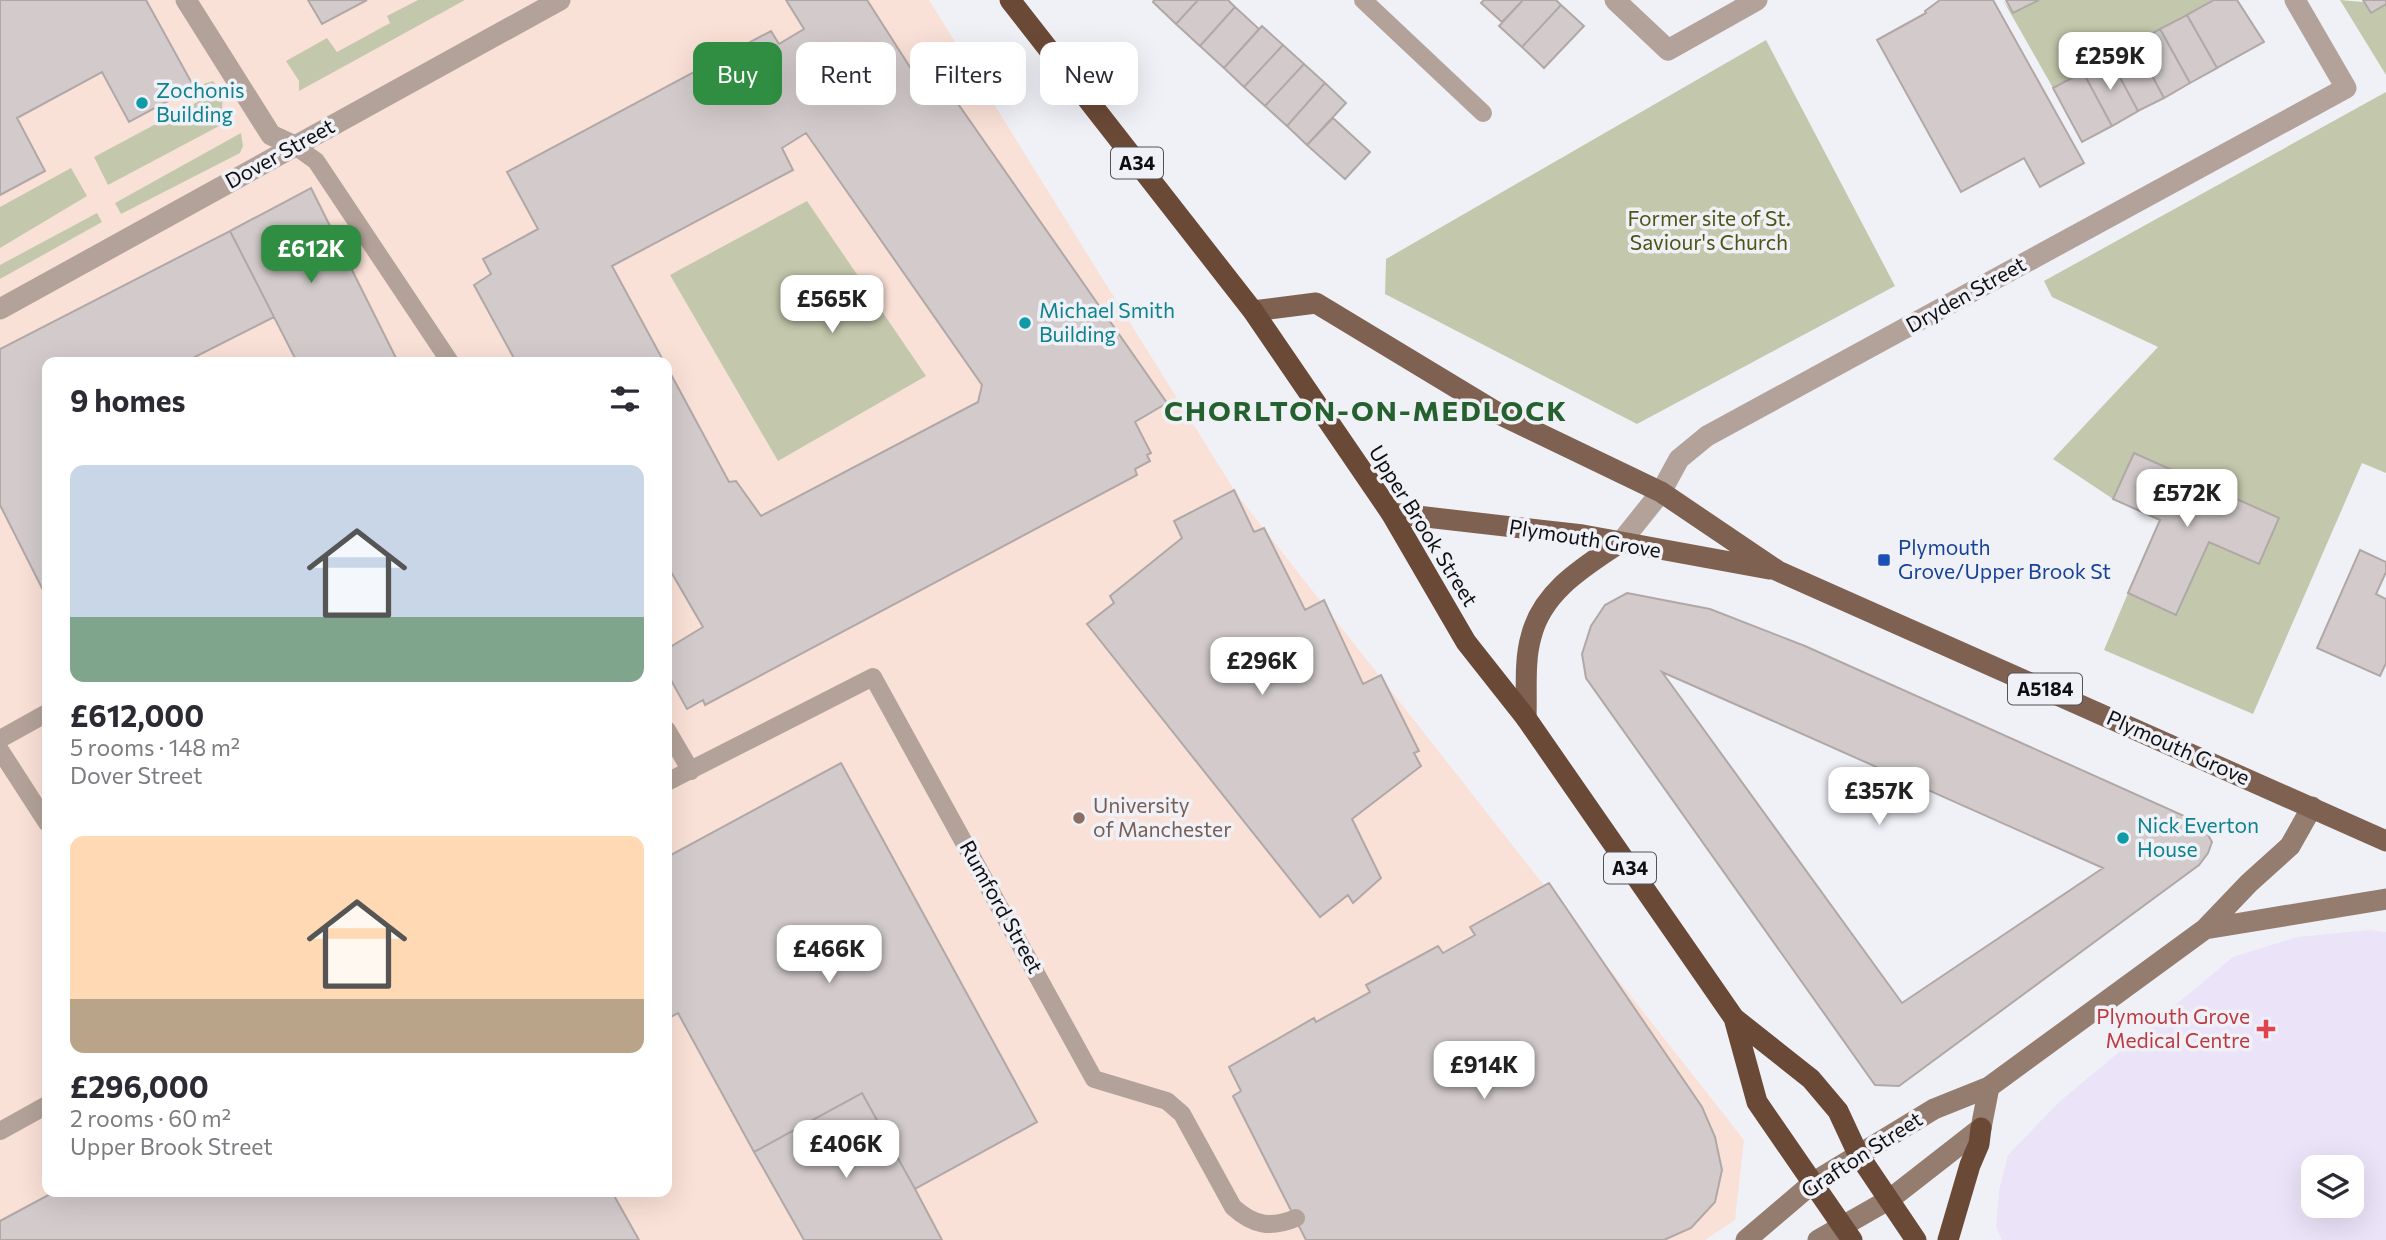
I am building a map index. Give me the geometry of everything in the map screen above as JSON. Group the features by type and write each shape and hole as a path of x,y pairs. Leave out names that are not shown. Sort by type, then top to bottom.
{"highway":[{"name":"Upper Brook Street","path":"1010,0 1254,312 1391,513 1466,642 1526,718 1734,1018 1811,1079 1838,1111 1858,1154 1916,1240"},
{"name":"Upper Brook Street","path":"1734,1018 1757,1102 1847,1234"},
{"path":"1948,1240 1979,1144 1981,1128"}],"main road":[{"name":"Plymouth Grove","path":"1254,312 1316,303 1503,416 1661,492 1778,571 2386,841"},
{"name":"Plymouth Grove","path":"1391,513 1621,542 1778,571"},
{"path":"1526,718 1531,637 1549,599 1576,572 1621,542"}],"street":[{"path":"186,0 271,135 295,146"},
{"name":"Dover Street","path":"0,309 560,0"},
{"path":"1615,0 1668,50 1757,0"},
{"name":"Dryden Street","path":"1621,542 1661,492 1679,459 1707,436 2346,88 2295,0"},
{"name":"Grafton Street","path":"1746,1240 1814,1182 1934,1109 1989,1087 2205,929 2249,883 2290,846 2312,807"},
{"path":"2205,929 2386,898"},
{"path":"1818,1240 1847,1234 1981,1128 1989,1087"}],"lane":[{"path":"1363,0 1483,113"},
{"path":"295,146 316,161 447,357"},
{"name":"Rumford Street","path":"672,780 873,677 1094,1079 1167,1101 1182,1114 1233,1207 1245,1218 1262,1225 1280,1224 1296,1218"},
{"path":"0,739 42,716"},
{"path":"672,739 691,771"},
{"path":"0,750 42,815"},
{"path":"0,1131 42,1108"}],"shaded area":[{"name":"University of Manchester","path":"0,0 929,0 955,42 910,42 910,105 994,105 1238,496 1744,1140 1735,1220 1705,1240 0,1240"},
{"name":"Plymouth Grove Medical Centre","path":"2369,930 2386,932 2386,1240 2002,1240 1996,1227 1999,1191 2008,1155 2059,1102 2233,957 2297,937"}],"green space":[{"path":"418,0 465,0 299,91 299,81 286,61 327,38 337,52 390,23 387,16"},
{"path":"2003,0 2013,13 2039,0 2214,0 2053,88"},
{"path":"2340,0 2386,4 2386,75"},
{"name":"Former site of St. Saviour's Church","path":"1766,40 1895,286 1637,424 1385,294 1386,259"},
{"path":"213,81 223,95 221,125 108,185 94,157 201,100 194,87"},
{"path":"2386,92 2386,473 2362,463 2253,714 2104,650 2128,593 2176,615 2209,542 2258,564 2279,518 2135,453 2113,499 2053,459 2158,347 2052,297 2044,281"},
{"path":"241,133 243,146 240,153 121,214 115,203"},
{"path":"71,168 87,196 0,248 0,207"},
{"path":"807,201 926,376 778,461 670,275"},
{"path":"97,213 102,222 0,279 0,265"}],"building":[{"name":"Zochonis Building","path":"0,0 146,0 194,87 129,122 102,72 17,118 45,171 0,195"},
{"path":"308,0 367,0 322,24"},
{"name":"Michael Smith Building","path":"786,0 867,0 894,42 796,42 796,105 896,105 896,45 910,67 910,105 959,105 1167,403 1135,422 1151,453 1147,455 1150,461 1135,469 1137,475 705,705 703,700 687,709 672,682 672,646 703,627 672,574 672,376 729,482 736,481 761,516 978,402 982,385 806,133 782,148 793,170 612,266 661,357 513,357 474,285 491,274 483,259 538,229 507,172 693,73 693,105 782,105 782,42 804,29"},
{"path":"1154,0 1198,0 1176,24"},
{"path":"1198,0 1228,0 1235,7 1200,46 1176,24"},
{"path":"1484,0 1523,0 1502,22 1481,3"},
{"path":"1523,0 1556,0 1561,5 1522,47 1499,26"},
{"path":"1940,0 1993,0 2084,163 2040,187 2024,158 1961,192 1877,40 1926,13 1925,11"},
{"path":"2006,0 2039,0 2013,13"},
{"path":"2214,0 2237,0 2264,42 2217,68 2187,15"},
{"path":"2363,0 2386,0 2386,4 2371,13"},
{"path":"1561,5 1584,26 1544,68 1522,47"},
{"path":"1235,7 1259,29 1224,68 1200,46"},
{"path":"2187,15 2217,68 2190,83 2160,29"},
{"path":"1262,26 1283,45 1244,87 1224,68"},
{"path":"2160,29 2190,83 2164,98 2135,44"},
{"name":"Michael Smith Building","path":"771,31 778,42 750,42"},
{"path":"2135,44 2164,98 2138,111 2109,57"},
{"path":"1283,45 1304,64 1265,106 1244,87"},
{"path":"2109,57 2138,111 2112,126 2083,72"},
{"path":"1304,64 1325,83 1287,126 1265,106"},
{"path":"2083,72 2112,126 2082,142 2053,88"},
{"path":"1325,83 1346,103 1307,145 1287,126"},
{"path":"1333,118 1370,152 1345,179 1307,145"},
{"path":"311,188 396,357 294,357 230,231"},
{"path":"230,231 274,317 195,357 42,357 42,588 0,505 0,349"},
{"path":"2134,453 2279,518 2259,564 2209,542 2176,615 2128,593 2160,520 2113,499"},
{"path":"1234,490 1254,532 1264,528 1305,610 1324,600 1363,684 1381,675 1419,751 1414,753 1421,766 1352,819 1381,878 1353,903 1348,895 1320,917 1087,624 1114,603 1110,596 1182,538 1174,521"},
{"path":"2360,550 2386,562 2386,572 2376,594 2386,599 2386,663 2380,676 2317,648"},
{"name":"Nick Everton House","path":"1627,593 1710,609 1805,646 2202,824 2212,842 2208,853 2199,865 1899,1086 1875,1085 1586,678 1582,654 1591,626 1605,605","holes":["1662,672 2103,868 1902,1003"]},
{"path":"841,763 1037,1122 915,1189 862,1093 754,1152 678,1013 672,1016 672,854"},
{"path":"1549,883 1702,1107 1715,1137 1722,1170 1715,1202 1691,1228 1664,1240 1306,1240 1233,1096 1241,1091 1229,1067 1314,1018 1316,1022 1370,992 1366,985 1438,946 1443,953 1475,935 1470,927"},
{"path":"862,1093 942,1240 804,1240 754,1152"},
{"path":"45,1197 615,1197 639,1240 0,1240 0,1221"}],"place":[{"name":"Zochonis Building","path":"142,103"},
{"name":"Michael Smith Building","path":"1025,323"},
{"name":"Plymouth Grove/Upper Brook St","path":"1884,560"},
{"name":"University of Manchester","path":"1079,818"},
{"name":"Nick Everton House","path":"2123,838"},
{"name":"Plymouth Grove Medical Centre","path":"2266,1029"}],"district":[{"name":"CHORLTON-ON-MEDLOCK","path":"1366,411"}]}
